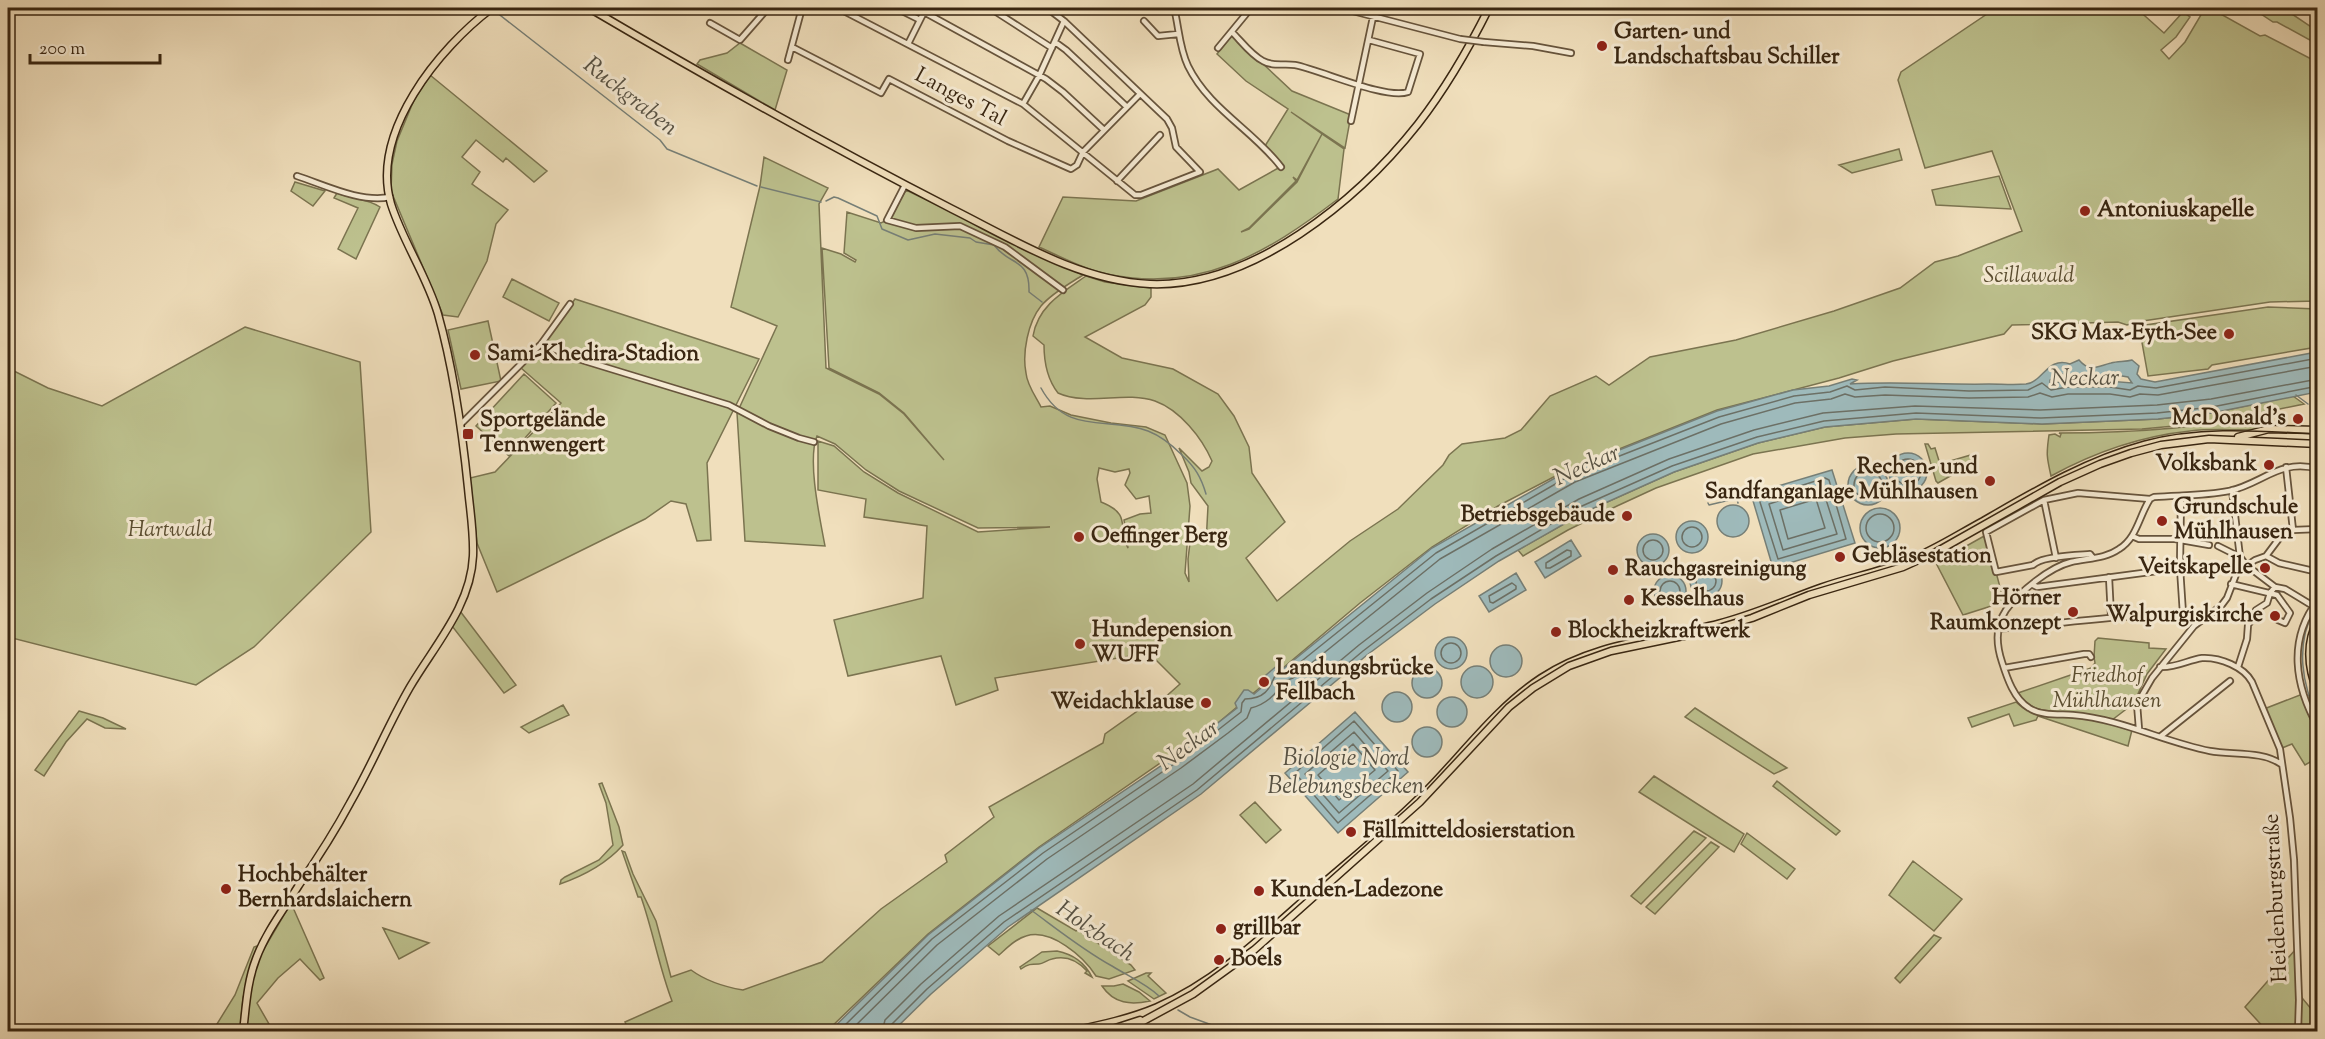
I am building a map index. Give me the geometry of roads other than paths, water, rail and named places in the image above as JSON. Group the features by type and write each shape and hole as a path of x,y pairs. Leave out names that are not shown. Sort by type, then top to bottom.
{"main road":[{"path":"243,1032 255,961 270,930 349,806 395,714 464,597 471,578 473,545 461,424 448,353 437,311 395,215 390,197 388,172 390,152 397,130 406,109 427,74 447,49 492,8"},
{"path":"589,8 905,185 1073,267 1107,278 1151,284 1203,278 1254,260 1318,220 1376,170 1416,125 1445,86 1490,8"},
{"path":"2229,439 2269,429 2318,430"},
{"path":"1123,1032 1193,994 1254,950 1420,802 1509,707 1551,676 1569,666 1611,651 1712,630 1752,618 1836,586 1920,560 2060,483 2100,464 2161,445 2185,441 2229,439 2318,444"},
{"path":"2318,620 2311,636 2309,659 2318,693"},
{"path":"1103,1032 1144,1020"}],"street":[{"path":"710,23 740,40 768,8"},
{"path":"788,60 802,8"},
{"path":"838,8 1023,104 1131,193 1138,196 1200,172 1176,147 1172,128 1167,119 1064,21 1047,8"},
{"path":"896,8 920,20"},
{"path":"990,8 1066,50 1127,107"},
{"path":"1174,8 1178,34 1188,67 1201,87 1281,167"},
{"path":"1218,48 1251,8"},
{"path":"1341,8 1460,39 1533,46 1571,53"},
{"path":"908,44 925,10 1063,92 1104,130"},
{"path":"1351,121 1373,17"},
{"path":"1023,104 1039,76 1064,21"},
{"path":"1144,21 1158,36 1178,34"},
{"path":"1232,32 1261,60 1271,64 1293,64 1359,85 1385,91 1408,92 1420,54 1369,40"},
{"name":"Langes Tal","path":"792,47 881,93 889,79 1008,141 1071,169 1077,165 1083,152"},
{"path":"1083,152 1140,94"},
{"path":"1117,181 1160,135"},
{"path":"297,176 366,198 379,200 390,197"},
{"path":"905,185 887,220 916,228 960,226 1005,247 1063,290"},
{"path":"461,424 541,344 570,304"},
{"path":"541,344 575,358 729,405 769,426 814,442"},
{"path":"2093,558 2090,554 2056,558 1996,572 1986,532 2044,500 2078,493 2150,499 2181,496 2232,490 2286,467 2299,465 2318,469"},
{"path":"2286,467 2293,530"},
{"path":"2232,490 2240,557"},
{"path":"2181,496 2182,614"},
{"path":"2150,499 2133,537 2121,549 2106,556 2070,562 2045,574 2010,605 2000,620 1997,640 2004,668 2020,701 2033,711 2087,716 2210,750 2267,758 2281,764"},
{"path":"2044,500 2056,558"},
{"path":"2139,729 2139,700 2160,667 2204,617 2221,606 2227,598 2237,572 2266,556 2280,536 2293,530 2318,529"},
{"path":"2133,537 2181,540 2209,545"},
{"path":"2218,546 2240,557 2246,565 2275,587 2285,589 2315,607"},
{"path":"2266,556 2279,562 2318,572"},
{"path":"2033,585 2037,587 2180,566"},
{"path":"2109,577 2111,616"},
{"path":"2231,584 2277,595 2290,613 2284,623 2278,620"},
{"path":"2160,667 2171,668 2204,658 2238,667 2247,639 2248,625 2256,610 2267,603 2275,587"},
{"path":"2318,600 2303,624 2298,644 2298,668 2302,694 2318,728"},
{"path":"1997,629 2111,616 2196,614 2204,617"},
{"path":"2004,668 2084,654 2089,654 2091,657"},
{"name":"Heidenburgstraße","path":"2238,667 2249,676 2280,749 2294,860 2298,1032"},
{"path":"2161,736 2230,681"}],"water":[{"name":"Neckar","path":"2317,352 2317,392 2212,413 2158,419 2042,424 1916,419 1825,427 1758,443 1674,472 1585,512 1499,561 1435,604 1367,655 1201,794 1008,927 931,994 893,1031 830,1031 928,935 1039,848 1174,757 1237,708 1235,703 1244,690 1254,694 1268,682 1266,675 1279,664 1284,668 1432,548 1569,470 1717,411 1793,390 1829,386 1852,379 1857,380 1850,384 2026,384 2037,379 2056,363 2070,364 2079,360 2094,368 2132,360 2139,366 2137,374 2141,379 2155,382","holes":["2058,374 2128,377 2132,383 2094,380 2050,383 2050,380"]},
{"path":"1908,453 1922,458 1927,472 1922,486 1908,491 1894,486 1889,472 1894,458"},
{"path":"1868,465 1882,471 1888,485 1882,499 1868,505 1854,499 1848,485 1854,471"},
{"path":"1832,470 1855,543 1773,568 1751,494"},
{"path":"1733,505 1744,510 1749,521 1744,532 1733,537 1722,532 1717,521 1722,510"},
{"path":"1880,508 1894,514 1900,528 1894,542 1880,548 1866,542 1860,528 1866,514"},
{"path":"1692,521 1703,526 1708,537 1703,548 1692,553 1681,548 1676,537 1681,526"},
{"path":"1653,534 1664,539 1669,550 1664,561 1653,566 1642,561 1637,550 1642,539"},
{"path":"1571,540 1581,556 1545,578 1535,562"},
{"path":"1706,565 1717,570 1722,581 1717,592 1706,597 1695,592 1690,581 1695,570"},
{"path":"1516,573 1526,590 1489,612 1479,596"},
{"path":"1670,575 1681,580 1686,591 1681,602 1670,607 1659,602 1654,591 1659,580"},
{"path":"1451,637 1462,642 1467,653 1462,664 1451,669 1440,664 1435,653 1440,642"},
{"path":"1506,645 1517,650 1522,661 1517,672 1506,677 1495,672 1490,661 1495,650"},
{"path":"1477,666 1488,671 1493,682 1488,693 1477,698 1466,693 1461,682 1466,671"},
{"path":"1427,668 1438,672 1442,683 1438,694 1427,698 1416,694 1412,683 1416,672"},
{"path":"1397,692 1403,693 1411,701 1411,713 1403,721 1397,722 1391,721 1383,713 1382,707 1383,701 1391,693"},
{"path":"1452,697 1463,701 1467,712 1463,723 1452,727 1441,723 1437,712 1441,701"},
{"name":"Biologie Nord Belebungsbecken","path":"1355,712 1408,772 1338,833 1285,773"},
{"path":"1427,727 1433,728 1441,736 1441,748 1433,756 1427,757 1421,756 1413,748 1412,742 1413,736 1421,728"}],"waterway":[{"name":"Ruckgraben","path":"496,12 660,140 667,149 757,186"},
{"name":"Ruckgraben","path":"761,187 821,202"},
{"name":"Ruckgraben","path":"826,201 834,197 838,198 877,216 882,229 908,240 935,234 970,238 976,242 994,245 1022,267 1026,273 1029,292 1042,302"},
{"name":"Ruckgraben","path":"1041,388 1051,403 1075,419 1132,427 1162,438 1187,459 1200,477 1206,494"},
{"path":"2296,395 2308,404"},
{"path":"1705,495 1707,499"},
{"path":"1708,503 1709,505 1734,499 1737,499 1738,503"},
{"path":"2314,611 2304,637 2303,665 2308,692 2318,718"},
{"name":"Holzbach","path":"1031,910 1070,939 1159,996"},
{"name":"Holzbach","path":"1178,1010 1190,1017 1231,1032"}],"tram line":[{"path":"1050,1032 1130,1013 1155,1004 1198,981 1218,967 1257,937 1398,813 1508,699 1539,675 1581,653 1626,640 1731,616 1820,584 1904,558 1933,545 2080,464 2144,441 2209,431 2318,434"}],"place":[{"name":"Garten- und Landschaftsbau Schiller","path":"1602,46"},
{"name":"Antoniuskapelle","path":"2085,211"},
{"name":"SKG Max-Eyth-See","path":"2229,334"},
{"name":"Sami-Khedira-Stadion","path":"475,355"},
{"name":"McDonald's","path":"2298,419"},
{"name":"Sportgelände Tennwengert","path":"468,434"},
{"name":"Volksbank","path":"2269,465"},
{"name":"Rechen- und Sandfanganlage Mühlhausen","path":"1990,481"},
{"name":"Betriebsgebäude","path":"1627,516"},
{"name":"Grundschule Mühlhausen","path":"2162,521"},
{"name":"Oeffinger Berg","path":"1079,537"},
{"name":"Gebläsestation","path":"1840,557"},
{"name":"Veitskapelle","path":"2265,568"},
{"name":"Rauchgasreinigung","path":"1613,570"},
{"name":"Kesselhaus","path":"1629,600"},
{"name":"Hörner Raumkonzept","path":"2073,612"},
{"name":"Walpurgiskirche","path":"2275,616"},
{"name":"Blockheizkraftwerk","path":"1556,632"},
{"name":"Hundepension WUFF","path":"1080,644"},
{"name":"Landungsbrücke Fellbach","path":"1264,682"},
{"name":"Weidachklause","path":"1206,703"},
{"name":"Fällmitteldosierstation","path":"1351,832"},
{"name":"Hochbehälter Bernhardslaichern","path":"226,889"},
{"name":"Kunden-Ladezone","path":"1259,891"},
{"name":"grillbar","path":"1221,929"},
{"name":"Boels","path":"1219,960"}],"park label":[{"name":"Scillawald","path":"2029,277"},
{"name":"Hartwald","path":"170,531"},
{"name":"Friedhof Mühlhausen","path":"2107,690"}]}
